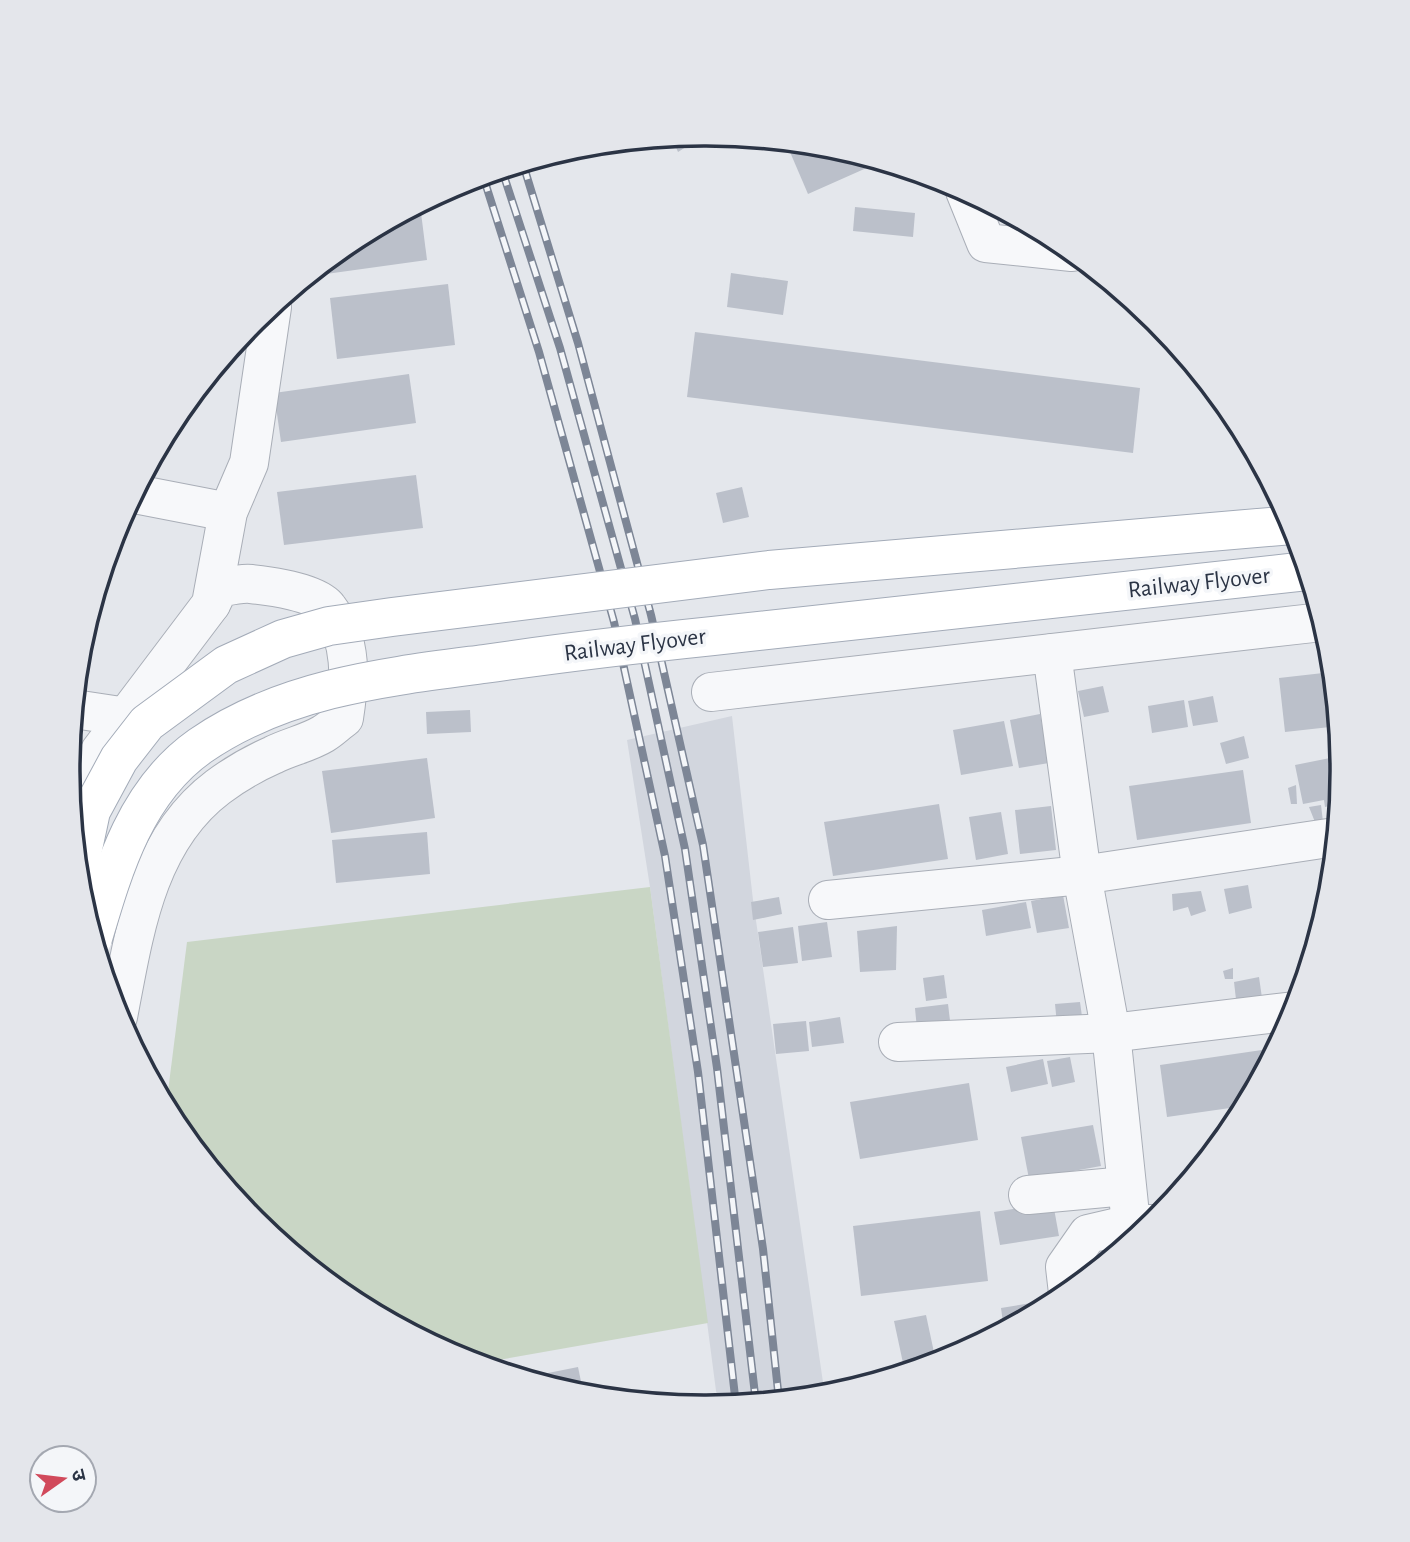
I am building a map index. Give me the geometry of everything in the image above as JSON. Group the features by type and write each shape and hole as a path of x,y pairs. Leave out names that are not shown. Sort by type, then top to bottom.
{"main road":[{"name":"Railway Flyover","path":"85,840 91,811 119,759 147,723 226,664 283,639 329,626 769,570 1279,526"},
{"name":"Railway Flyover","path":"98,919 111,876 136,817 168,775 199,747 248,717 303,696 372,679 578,650 1297,572"}],"street":[{"path":"971,207 986,243 1048,249"},
{"path":"211,604 228,512 249,463 270,323"},
{"path":"145,496 228,512"},
{"path":"81,793 100,751 211,604 219,588 249,584 299,592 327,606 346,643 350,681 344,718 323,734 271,755 218,787 187,817 161,856 144,896 122,994"},
{"path":"711,692 1312,623"},
{"path":"1052,653 1082,875 1111,1033 1126,1186 1140,1219"},
{"path":"84,710 127,717"},
{"path":"828,900 1082,875 1325,838"},
{"path":"898,1042 1111,1033 1281,1013"},
{"path":"1028,1195 1126,1186"},
{"path":"1066,1279 1065,1267 1088,1234 1134,1226"}],"shaded area":[{"path":"732,716 753,900 823,1385 717,1395 650,887 627,740"}],"green space":[{"path":"650,887 708,1323 499,1360 466,1348 393,1312 325,1266 293,1241 235,1183 168,1090 187,942"}],"building":[{"path":"790,152 867,168 808,194"},
{"path":"855,207 915,213 913,237 853,231"},
{"path":"421,215 427,260 328,274 358,252"},
{"path":"731,273 788,281 783,315 727,307"},
{"path":"448,284 455,345 337,359 330,298"},
{"path":"695,332 1140,388 1133,453 687,397"},
{"path":"409,374 416,423 281,442 274,393"},
{"path":"416,475 423,528 284,545 277,492"},
{"path":"742,487 749,517 723,523 716,493"},
{"path":"1322,673 1328,727 1285,732 1279,678"},
{"path":"1103,686 1109,712 1084,717 1078,691"},
{"path":"1213,696 1218,722 1193,726 1188,701"},
{"path":"1184,700 1188,727 1152,733 1148,706"},
{"path":"470,710 471,732 427,734 426,712"},
{"path":"1040,714 1049,763 1019,768 1010,720"},
{"path":"1004,721 1013,766 961,775 953,730"},
{"path":"1244,736 1249,758 1226,764 1220,743"},
{"path":"427,758 435,818 331,833 322,771"},
{"path":"1329,758 1328,806 1325,807 1324,800 1303,804 1295,765"},
{"path":"1243,770 1251,823 1137,840 1129,786"},
{"path":"1296,785 1297,804 1291,804 1288,788"},
{"path":"939,804 948,859 833,876 824,822"},
{"path":"1321,805 1323,822 1315,822 1309,807"},
{"path":"1051,806 1056,850 1020,854 1015,810"},
{"path":"1001,812 1008,854 976,860 969,817"},
{"path":"427,832 430,874 336,883 332,840"},
{"path":"1248,885 1252,908 1229,914 1224,889"},
{"path":"1201,891 1206,911 1191,916 1188,907 1173,911 1172,894"},
{"path":"1063,895 1069,928 1037,933 1031,901"},
{"path":"779,897 782,914 753,920 751,902"},
{"path":"1026,902 1031,928 986,936 982,910"},
{"path":"827,922 832,957 802,961 798,926"},
{"path":"897,926 896,970 860,972 857,931"},
{"path":"793,927 798,963 763,967 758,932"},
{"path":"1233,968 1233,979 1225,979 1223,971"},
{"path":"944,975 947,998 926,1001 923,978"},
{"path":"1259,977 1263,1005 1237,1008 1234,982"},
{"path":"1080,1002 1083,1024 1057,1024 1055,1004"},
{"path":"948,1004 952,1037 918,1040 915,1008"},
{"path":"840,1017 844,1043 812,1047 809,1022"},
{"path":"806,1021 809,1051 776,1054 773,1024"},
{"path":"1264,1050 1230,1108 1167,1117 1160,1065"},
{"path":"1070,1057 1075,1082 1052,1087 1047,1061"},
{"path":"1043,1059 1048,1084 1011,1092 1006,1067"},
{"path":"969,1083 978,1140 860,1159 850,1102"},
{"path":"1093,1125 1101,1166 1029,1179 1021,1137"},
{"path":"1053,1203 1059,1236 1000,1245 994,1212"},
{"path":"980,1211 988,1281 861,1296 853,1226"},
{"path":"1031,1303 1031,1303 1003,1320 1001,1308"},
{"path":"926,1315 934,1352 903,1363 894,1321"},
{"path":"578,1367 581,1384 543,1374"}],"railway":[{"path":"526,173 578,343 651,615 703,845 763,1249 778,1391"},
{"path":"505,180 560,348 635,619 685,849 717,1068 755,1393"},
{"path":"486,187 539,352 614,622 665,856 698,1072 735,1394"}]}
